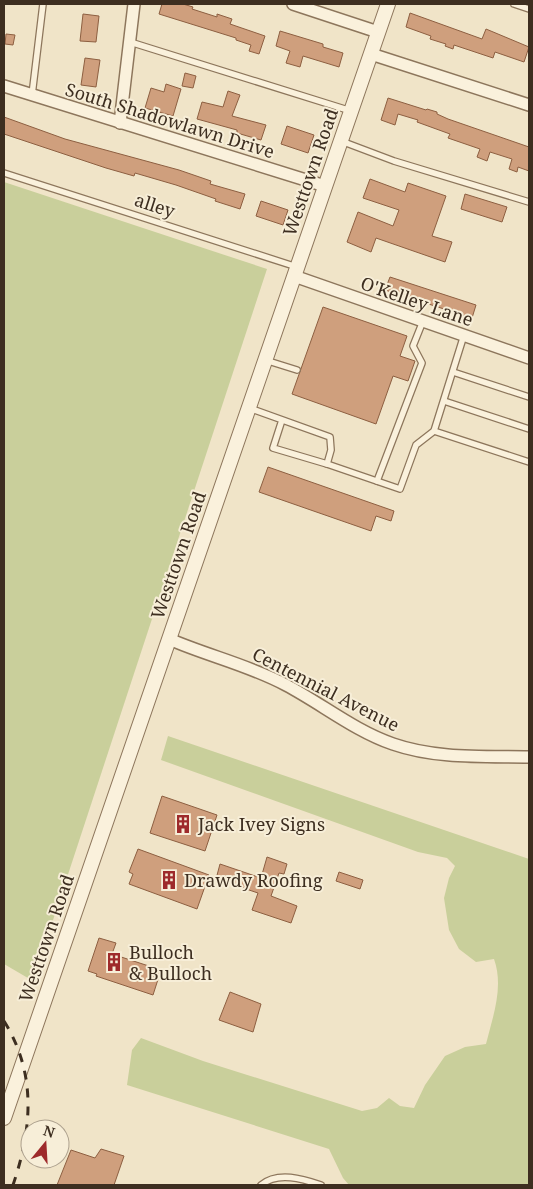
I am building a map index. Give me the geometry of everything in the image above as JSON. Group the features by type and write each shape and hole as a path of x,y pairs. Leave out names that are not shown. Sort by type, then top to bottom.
{"street":[{"path":"120,123 134,4"},
{"path":"293,4 378,32"},
{"name":"Westtown Road","path":"4,1118 388,4"},
{"path":"371,54 529,105"},
{"name":"South Shadowlawn Drive","path":"4,86 325,186"},
{"name":"O'Kelley Lane","path":"295,272 422,321 529,358"},
{"name":"Centennial Avenue","path":"169,639 254,669 286,685 359,728 392,744 420,751 461,756 529,757"}],"lane":[{"path":"32,95 43,4"},
{"path":"514,4 529,9"},
{"path":"130,42 351,111"},
{"path":"341,140 407,165 529,202"},
{"name":"alley","path":"4,173 295,272"},
{"path":"377,481 422,363 413,346 422,321"},
{"path":"282,420 273,448 400,489 416,445 434,431 464,336"},
{"path":"265,360 297,370"},
{"path":"453,372 529,397"},
{"path":"444,401 529,429"},
{"path":"249,408 330,437 331,450 327,464"},
{"path":"434,431 529,462"},
{"path":"261,1185 281,1177 303,1179 320,1185"}],"green space":[{"path":"4,182 267,269 33,981 4,964"},
{"path":"168,736 529,859 529,1185 349,1185 343,1178 329,1149 127,1085 132,1050 141,1038 203,1061 362,1111 377,1108 389,1098 400,1106 414,1108 425,1085 445,1056 465,1047 486,1044 498,991 497,970 494,959 476,962 459,949 449,930 444,898 449,878 455,866 447,858 418,852 161,760"}],"building":[{"path":"162,4 183,4 217,17 217,14 232,19 230,24 265,36 259,54 249,51 251,45 236,40 236,38 159,14"},
{"path":"410,13 482,39 486,29 529,47 524,62 495,52 493,58 454,45 453,49 445,46 446,44 430,39 431,36 406,27"},
{"path":"83,14 99,16 96,42 80,41"},
{"path":"280,31 323,44 323,47 343,53 339,67 303,56 300,67 286,63 290,51 276,46"},
{"path":"6,34 15,35 13,45 5,44"},
{"path":"85,58 100,60 96,87 81,85"},
{"path":"185,73 196,76 193,88 182,86"},
{"path":"166,84 181,89 173,116 145,108 151,88 164,92"},
{"path":"228,91 240,95 232,116 266,125 261,140 237,133 237,130 197,119 202,102 223,107"},
{"path":"388,98 437,112 437,114 448,119 529,147 529,171 518,167 517,172 509,169 512,159 490,152 487,161 477,157 480,149 448,138 450,134 417,122 418,120 398,114 395,125 381,120"},
{"path":"4,117 65,139 179,170 211,181 210,184 245,194 240,209 176,185 135,173 134,176 106,168 4,134"},
{"path":"287,126 314,135 308,153 281,144"},
{"path":"370,179 405,192 408,183 446,196 432,236 452,242 445,262 376,238 371,252 347,242 358,212 393,226 399,210 363,198"},
{"path":"465,194 507,207 502,222 461,209"},
{"path":"261,201 288,210 283,225 256,216"},
{"path":"390,277 476,305 472,318 385,290"},
{"path":"323,307 407,336 400,356 415,361 408,381 393,376 376,424 292,394"},
{"path":"268,467 394,511 391,521 376,516 371,531 259,492"},
{"name":"Jack Ivey Signs","path":"162,796 217,815 205,851 150,833"},
{"name":"Drawdy Roofing","path":"138,849 209,875 197,909 129,884 133,874 129,872"},
{"path":"267,857 287,864 284,874 279,873 271,896 297,906 291,923 252,910 258,893 216,879 220,864 261,878"},
{"path":"339,872 363,880 360,889 336,881"},
{"name":"Bulloch & Bulloch","path":"99,938 116,943 112,954 161,970 153,995 96,976 97,974 88,971"},
{"path":"230,992 261,1004 253,1032 219,1020"},
{"path":"101,1149 124,1156 114,1185 57,1185 63,1169 70,1169 71,1150 95,1158"}],"railway":[{"path":"4,1021 15,1041 22,1061 28,1102 24,1143 13,1185"}],"place":[{"name":"Jack Ivey Signs","path":"183,824"},
{"name":"Drawdy Roofing","path":"169,880"},
{"name":"Bulloch & Bulloch","path":"114,962"}]}
